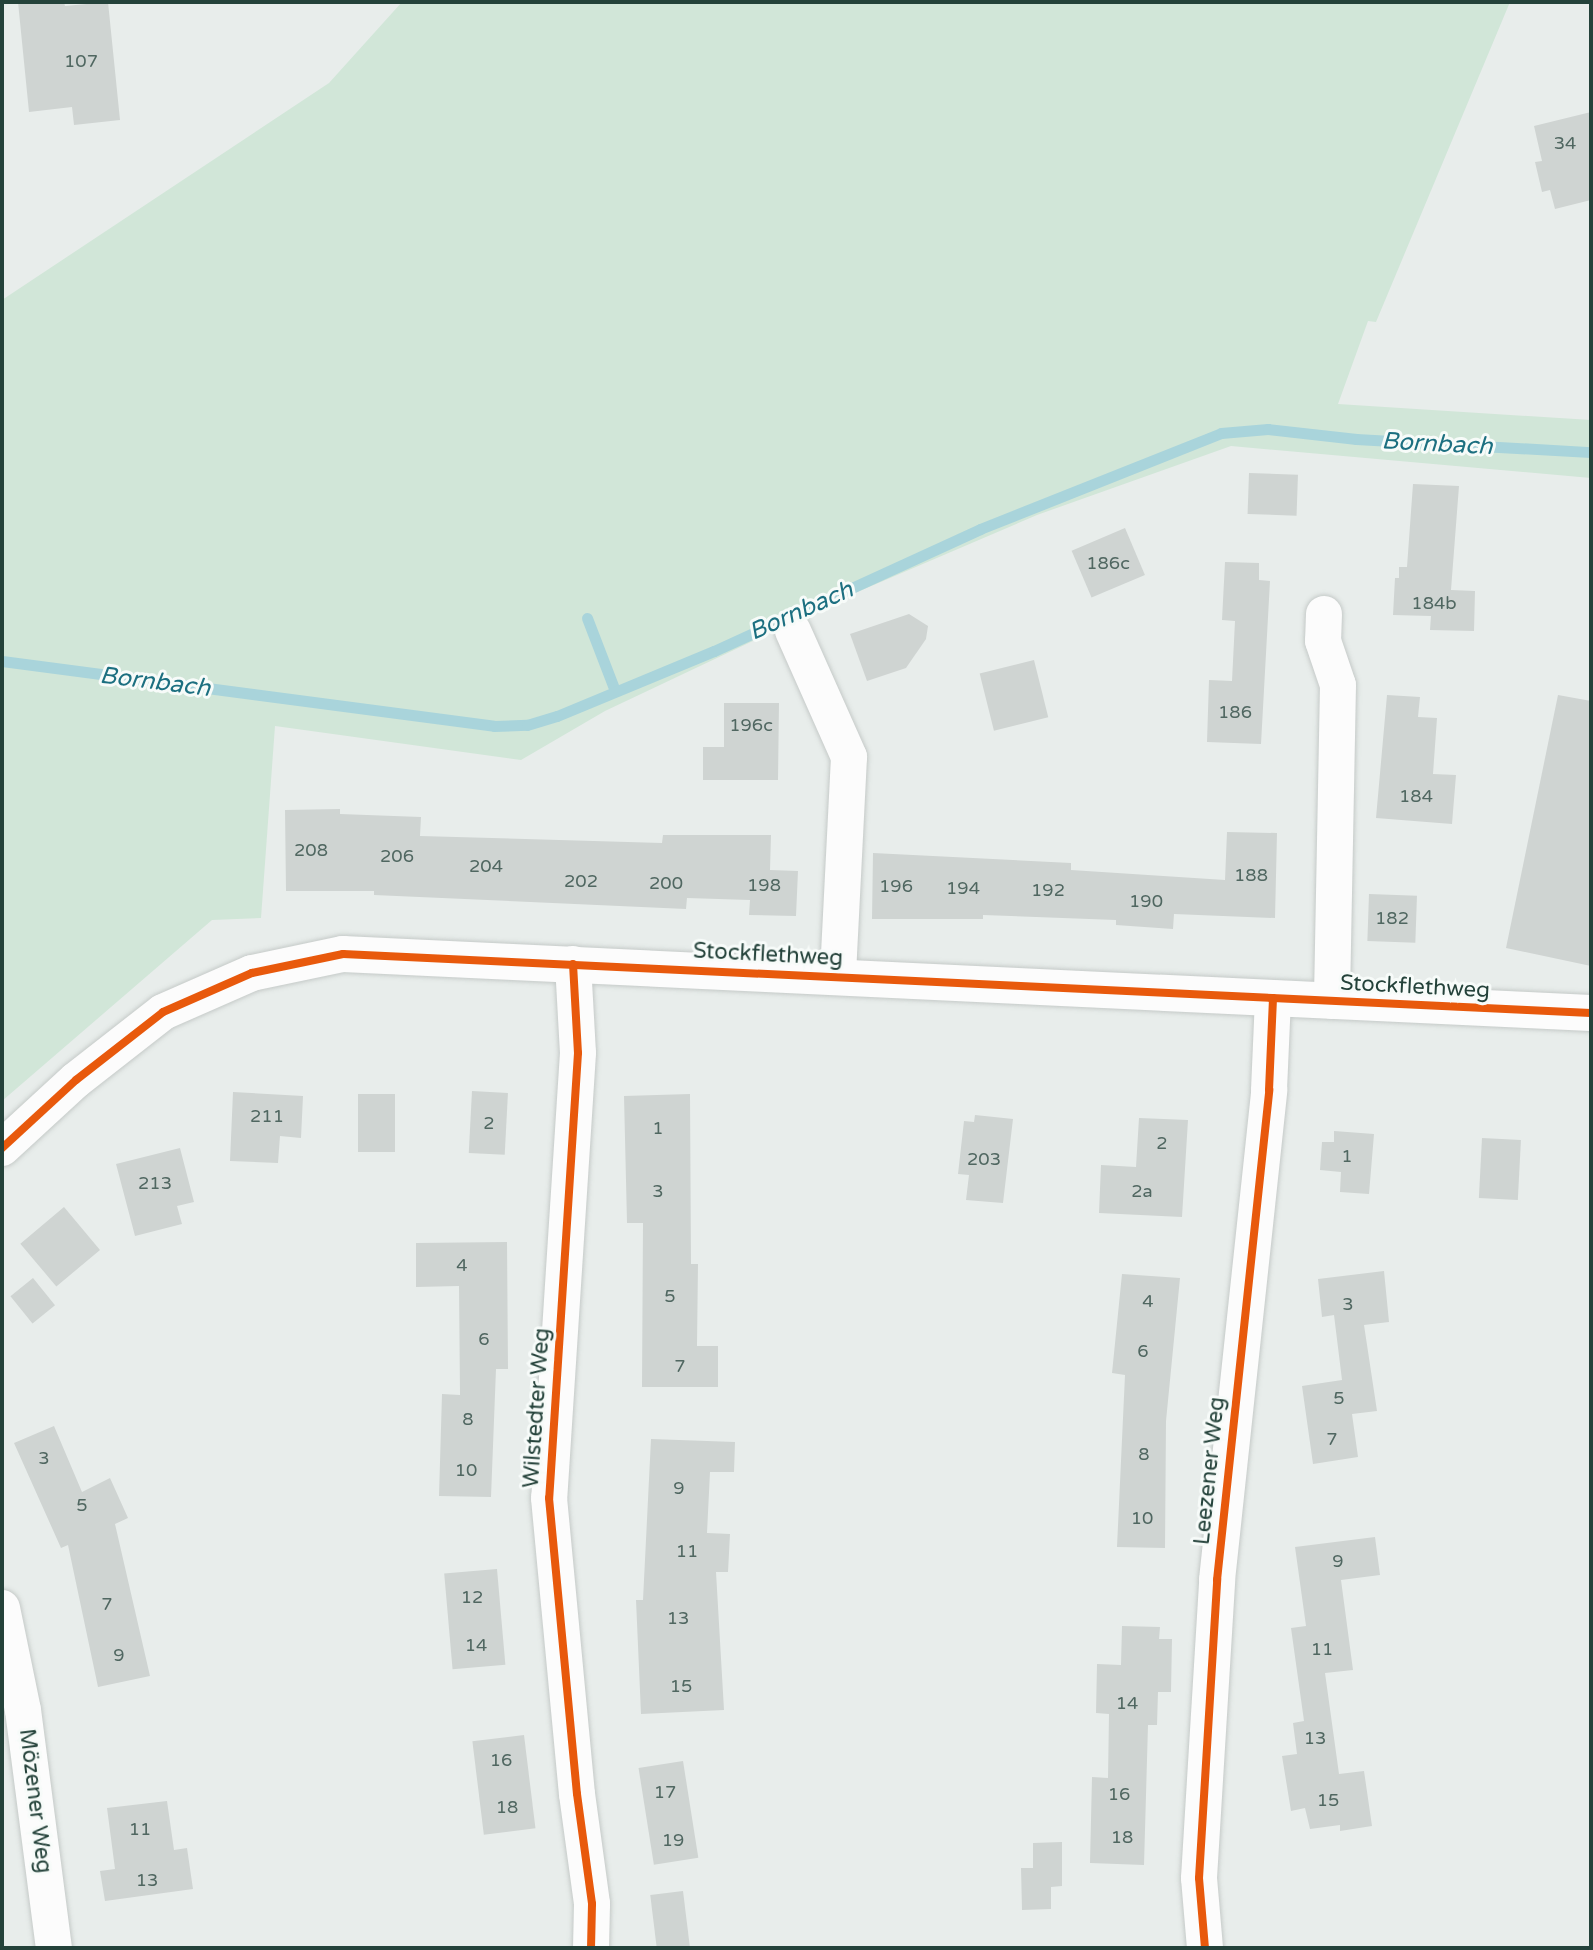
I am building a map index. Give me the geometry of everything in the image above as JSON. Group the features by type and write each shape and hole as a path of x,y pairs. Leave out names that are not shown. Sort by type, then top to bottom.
{"street":[{"name":"Stockflethweg","path":"1324,614 1323,641 1338,685 1332,1001"},
{"name":"Stockflethweg","path":"793,631 849,757 838,977"},
{"name":"Stockflethweg","path":"2,1148 76,1080 163,1012 252,973 343,954 1591,1013"},
{"name":"Wilstedter Weg","path":"573,964 578,1053 549,1498 577,1794 592,1904 591,1948"},
{"name":"Leezener Weg","path":"1205,1948 1199,1878 1217,1580 1269,1090 1273,998"},
{"name":"Mözener Weg","path":"2,1608 23,1710 54,1948"}],"green space":[{"path":"402,2 1510,2 1376,322 1368,321 1338,404 1591,420 1591,478 1231,446 1037,515 848,596 605,711 521,760 275,726 261,918 212,920 2,1101 2,300 329,83"}],"building":[{"path":"18,2 64,2 65,6 108,2 120,120 74,125 72,107 29,112"},
{"path":"1591,112 1591,200 1555,209 1550,190 1542,192 1535,162 1542,161 1534,126"},
{"path":"1249,473 1298,475 1297,516 1248,514"},
{"path":"1413,484 1459,486 1451,590 1475,591 1474,631 1430,630 1431,616 1393,615 1395,578 1399,578 1399,567 1407,567"},
{"path":"1125,528 1145,575 1092,598 1072,551"},
{"path":"1225,562 1259,563 1259,580 1270,581 1261,744 1207,742 1209,680 1232,681 1235,621 1222,620"},
{"path":"909,614 928,626 926,639 906,668 867,681 850,634"},
{"path":"1034,660 1048,717 994,731 980,674"},
{"path":"1387,695 1420,697 1418,717 1437,718 1433,774 1456,775 1452,824 1376,818"},
{"path":"1558,695 1591,701 1591,966 1506,948"},
{"path":"724,703 779,703 778,780 703,780 703,747 724,747"},
{"path":"340,809 340,814 421,817 420,836 662,843 663,835 771,835 770,870 798,871 796,916 749,915 750,900 687,898 686,909 374,895 374,891 286,891 285,810"},
{"path":"1227,832 1277,833 1275,918 1174,914 1173,929 1116,925 1116,920 983,915 983,919 872,919 873,853 1071,863 1071,870 1225,880"},
{"path":"1369,894 1417,896 1415,943 1367,941"},
{"path":"472,1091 508,1093 505,1155 469,1153"},
{"path":"233,1092 303,1096 301,1138 280,1136 278,1163 230,1161"},
{"path":"358,1094 395,1094 395,1152 358,1152"},
{"path":"690,1094 691,1264 698,1264 697,1346 718,1346 718,1387 642,1387 643,1223 627,1223 624,1096"},
{"path":"975,1115 1013,1119 1003,1203 966,1200 969,1175 958,1174 964,1121 974,1122"},
{"path":"1139,1118 1188,1120 1182,1217 1099,1213 1101,1165 1136,1167"},
{"path":"1334,1131 1374,1134 1369,1194 1340,1192 1341,1172 1320,1170 1322,1142 1334,1142"},
{"path":"1482,1138 1521,1140 1518,1200 1479,1198"},
{"path":"180,1148 194,1202 177,1206 182,1224 135,1236 116,1164"},
{"path":"64,1207 100,1250 56,1287 20,1244"},
{"path":"507,1242 508,1369 496,1369 491,1497 439,1496 442,1394 460,1395 459,1286 416,1287 416,1243"},
{"path":"1384,1271 1389,1322 1364,1325 1377,1411 1352,1414 1358,1457 1313,1464 1302,1386 1342,1380 1334,1315 1322,1317 1318,1279"},
{"path":"1122,1274 1180,1278 1166,1421 1165,1548 1117,1547 1125,1375 1112,1373"},
{"path":"33,1278 55,1305 32,1323 10,1296"},
{"path":"54,1426 82,1492 110,1478 128,1518 115,1524 150,1676 98,1687 68,1545 61,1548 14,1443"},
{"path":"651,1439 735,1442 734,1472 710,1472 707,1533 730,1534 728,1572 716,1572 724,1710 641,1714 636,1600 643,1600"},
{"path":"1375,1537 1380,1575 1341,1580 1353,1670 1325,1673 1339,1774 1364,1771 1372,1826 1340,1831 1340,1825 1310,1829 1305,1808 1291,1811 1282,1756 1297,1754 1293,1723 1304,1721 1291,1628 1306,1626 1295,1547"},
{"path":"497,1569 505,1665 453,1669 444,1574"},
{"path":"1122,1626 1160,1627 1159,1639 1172,1639 1171,1692 1158,1692 1157,1725 1148,1725 1144,1865 1090,1863 1092,1777 1108,1778 1109,1714 1096,1713 1097,1664 1121,1665"},
{"path":"524,1735 535,1828 484,1835 472,1741"},
{"path":"683,1761 698,1858 654,1865 639,1768"},
{"path":"167,1801 174,1850 187,1848 193,1889 105,1901 100,1871 115,1869 107,1808"},
{"path":"1062,1842 1062,1886 1051,1887 1051,1909 1022,1910 1021,1868 1033,1868 1033,1843"},
{"path":"683,1891 690,1948 657,1948 650,1895"}],"waterway":[{"name":"Bornbach","path":"2,661 494,726 527,725 557,716 714,651 980,529 1221,433 1268,429 1356,439 1591,452"},
{"path":"587,618 615,691"}],"cycle path":[{"path":"2,1148 76,1080 163,1012 252,973 343,954 1591,1013"},
{"path":"573,964 578,1053 549,1498 577,1794 592,1904 591,1948"},
{"path":"1205,1948 1199,1878 1217,1580 1269,1090 1273,998"}]}
